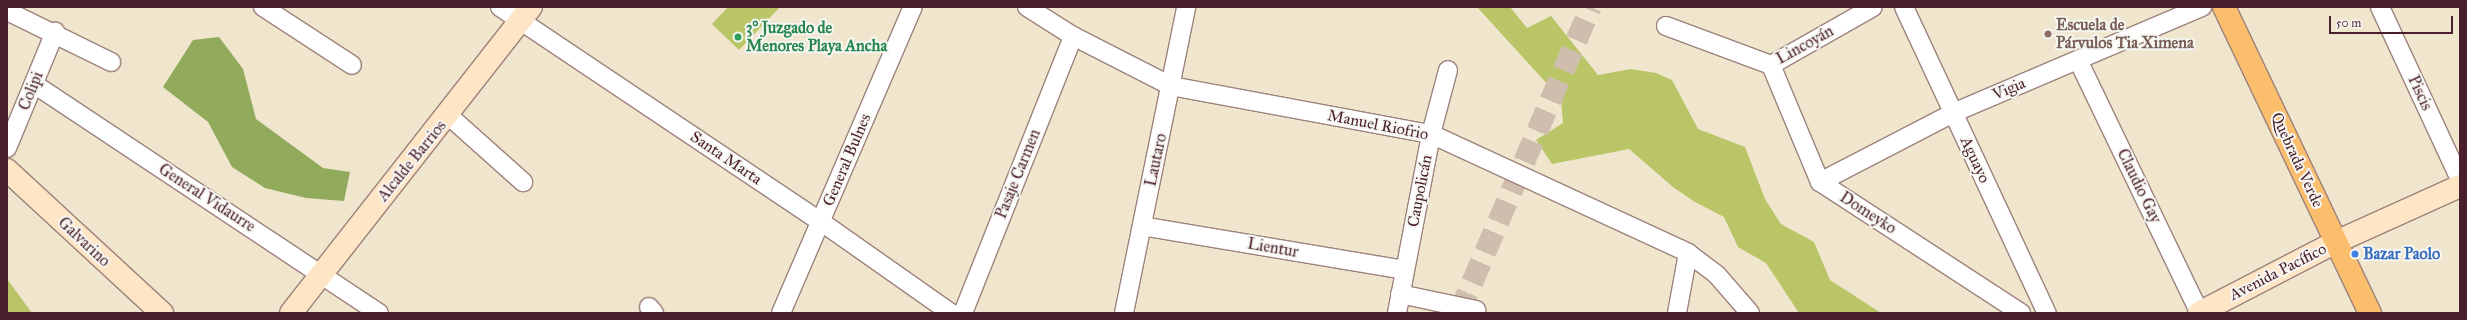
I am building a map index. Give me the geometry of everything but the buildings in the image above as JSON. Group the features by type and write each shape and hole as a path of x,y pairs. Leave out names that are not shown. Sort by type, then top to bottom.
{"main road":[{"name":"Quebrada Verde","path":"2224,7 2370,313"}],"street":[{"path":"263,7 352,65"},
{"name":"Santa Marta","path":"500,7 526,14 951,313"},
{"name":"General Bulnes","path":"781,313 913,7"},
{"name":"Manuel Riofrio","path":"1027,7 1073,36 1171,86 1431,134 1688,252 1717,275 1750,313"},
{"name":"Lautaro","path":"1124,313 1186,7"},
{"name":"Lincoyán","path":"1666,26 1771,65 1873,7"},
{"name":"Aguayo","path":"1904,7 2047,313"},
{"name":"Vigia","path":"1820,182 1953,113 2202,7"},
{"name":"Piscis","path":"2380,7 2460,179"},
{"path":"7,11 54,32 112,62"},
{"name":"Alcalde Barrios","path":"291,313 448,116 526,14"},
{"name":"Colipi","path":"7,148 54,32"},
{"name":"Pasaje Carmen","path":"963,313 1073,36"},
{"name":"Claudio Gay","path":"2078,60 2199,313"},
{"path":"1771,65 1820,182"},
{"name":"Caupolicán","path":"1397,313 1431,134 1448,70"},
{"name":"General Vidaurre","path":"34,84 379,313"},
{"path":"448,116 523,182"},
{"name":"Galvarino","path":"7,170 162,313"},
{"name":"Domeyko","path":"1820,182 2021,313"},
{"name":"Avenida Pacífico","path":"2199,313 2336,242 2460,186"},
{"name":"Lientur","path":"1142,226 1404,270"},
{"path":"1677,313 1688,252"},
{"path":"1400,294 1476,310"}],"green space":[{"name":"3° Juzgado de Menores Playa Ancha","path":"728,7 780,7 739,50 712,24"},
{"path":"1477,7 1510,7 1527,28 1551,16 1598,75 1631,69 1656,73 1672,80 1698,129 1745,147 1765,199 1781,224 1814,242 1830,280 1881,313 1799,313 1766,263 1738,247 1724,217 1695,202 1673,187 1629,149 1552,164 1536,140 1563,123 1561,99"},
{"path":"219,37 243,69 256,119 323,168 350,172 344,201 306,198 265,188 232,167 208,122 163,87 193,40"},
{"path":"7,279 32,313 7,313"}],"tunnel":[{"path":"1459,313 1591,7"}],"place":[{"name":"Escuela de Párvulos Tia Ximena","path":"2048,34"},
{"name":"3° Juzgado de Menores Playa Ancha","path":"738,37"},
{"name":"Bazar Paolo","path":"2355,254"}]}
